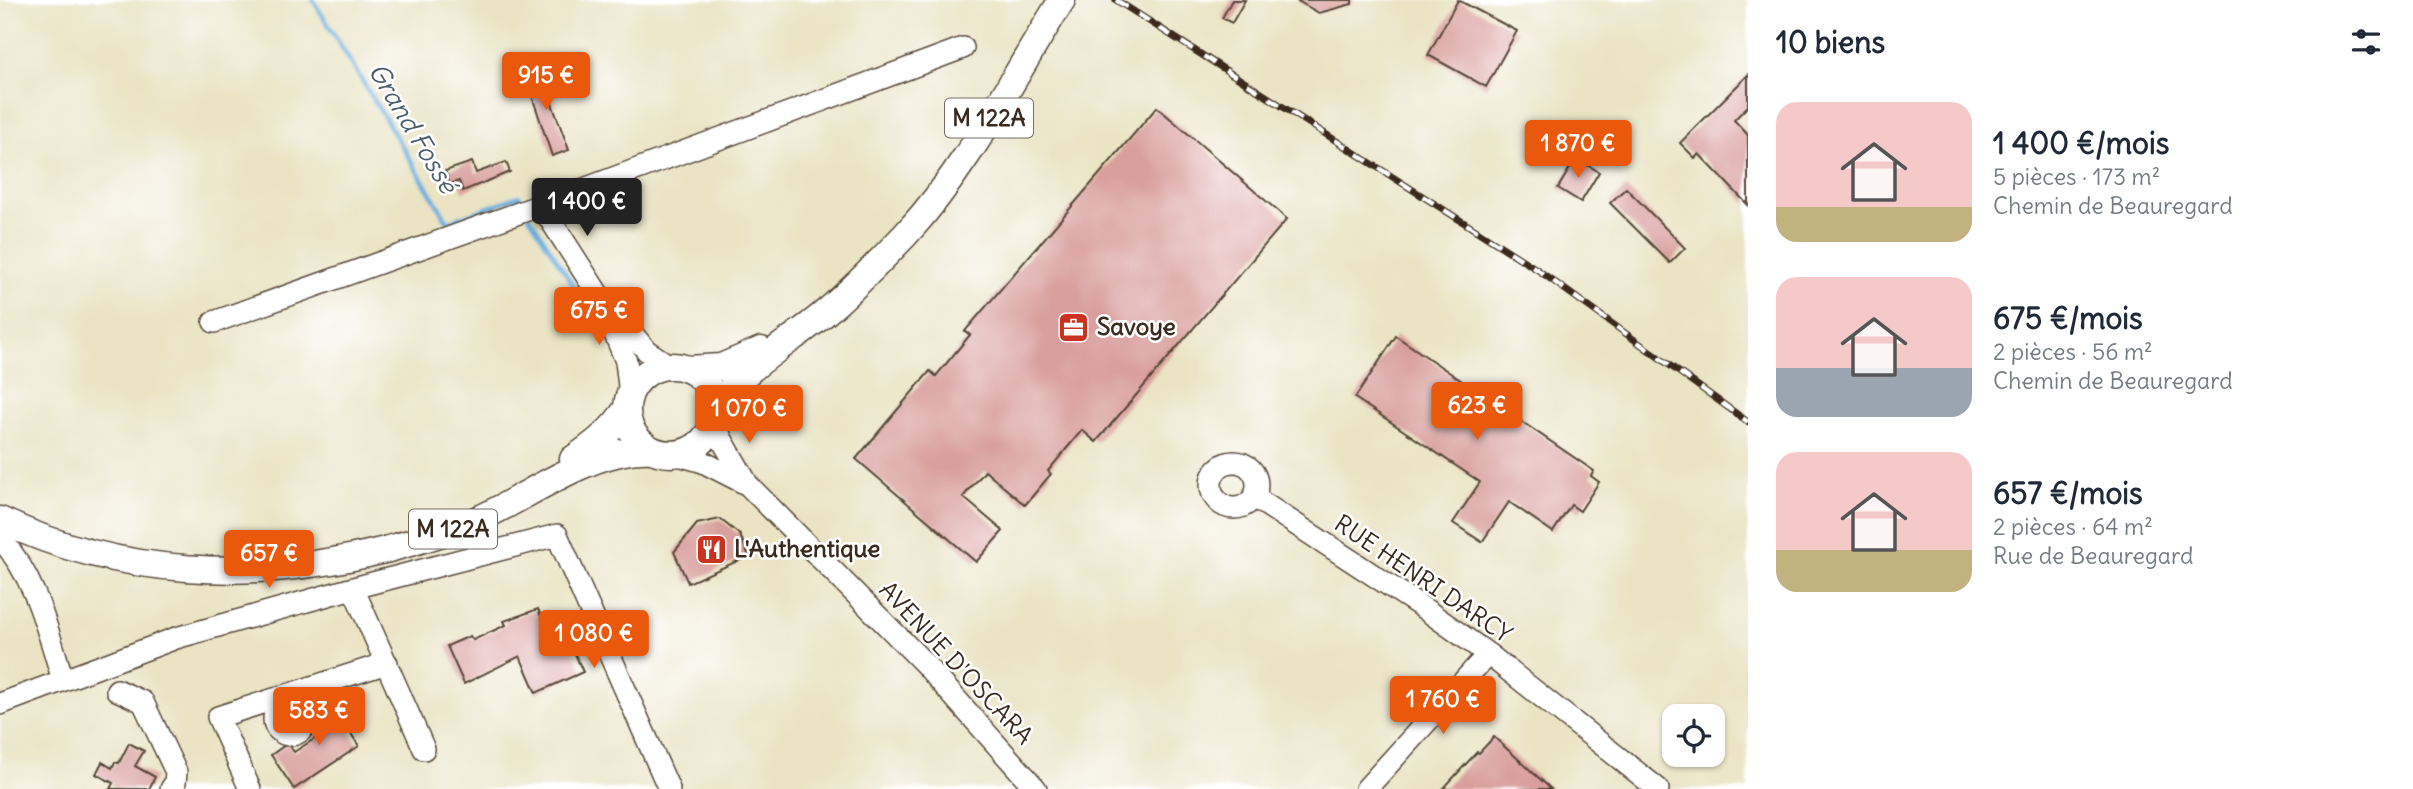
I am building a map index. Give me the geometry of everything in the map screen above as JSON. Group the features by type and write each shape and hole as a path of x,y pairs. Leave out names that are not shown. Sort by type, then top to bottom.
{"main road":[{"name":"M 122A","path":"715,415 733,385 835,305 904,230 948,167 1053,0"},
{"name":"M 122A","path":"679,367 721,367 766,347 846,284 904,230 937,197 973,145 1062,0"},
{"path":"679,367 705,381 715,400 715,415 708,436 693,449 664,452 642,443 632,432 628,401 643,375 653,369 679,367"},
{"name":"M 122A","path":"0,505 58,532 145,555 209,562 242,562 314,555 411,534 486,506 537,480 590,447 615,425 628,401"},
{"name":"M 122A","path":"0,520 66,546 140,563 212,570 290,567 342,559 424,539 477,520 597,459 633,450 664,452"}],"street":[{"path":"214,322 541,205 963,48"},
{"path":"541,205 598,294 641,345 679,367"},
{"path":"598,294 623,352 629,375 628,401"},
{"name":"AVENUE D'OSCARA","path":"715,415 721,438 748,485 923,663 1036,789"},
{"name":"AVENUE D'OSCARA","path":"664,452 703,462 748,485"},
{"name":"RUE HENRI DARCY","path":"1254,497 1419,605 1488,654 1658,789"},
{"path":"0,704 176,639 353,588 557,535 669,789"},
{"path":"0,538 17,557 33,587 63,680"},
{"path":"353,588 424,749"},
{"path":"1366,789 1488,654"},
{"path":"250,789 218,717 304,699 387,663"},
{"path":"117,690 143,702 176,772 175,783 171,789"},
{"path":"268,708 279,731 294,735 299,733 305,724 304,699"}],"building":[{"path":"1232,0 1245,0 1232,23 1222,18"},
{"path":"1296,0 1352,0 1352,4 1319,13"},
{"path":"1458,0 1517,31 1486,87 1428,55"},
{"path":"538,66 569,150 552,156 525,75 528,74 527,69"},
{"path":"1748,75 1748,106 1734,120 1748,135 1748,205 1699,154 1695,158 1680,143"},
{"path":"1157,107 1287,219 1096,442 1082,430 1048,471 1051,474 1025,505 985,471 963,497 1003,531 976,562 856,459 930,371 936,376 970,335 965,331"},
{"path":"1576,158 1599,172 1581,202 1558,188"},
{"path":"472,162 476,173 506,162 510,172 463,191 459,181 450,184 445,171"},
{"path":"1626,188 1685,248 1670,263 1610,203"},
{"path":"1396,336 1594,471 1591,476 1599,482 1580,511 1571,505 1553,532 1509,502 1482,542 1453,523 1480,482 1355,398"},
{"path":"720,519 740,535 749,556 688,583 674,552 697,524"},
{"path":"538,609 545,626 560,619 583,672 536,693 520,656 464,684 447,646 470,636 473,640 506,625 504,621"},
{"path":"337,694 357,723 348,729 359,746 294,789 271,755 288,743 294,752 325,732 318,723 334,712 327,701"},
{"path":"1494,737 1551,789 1443,789"},
{"path":"129,743 144,751 135,766 155,777 149,789 110,789 113,783 96,774 102,762 112,768 115,762 119,763"}],"waterway":[{"name":"Grand Fossé","path":"313,0 448,222 519,196 524,205"},
{"name":"Grand Fossé","path":"529,216 603,332"}],"railway":[{"path":"1116,0 1538,270 1748,422"}],"place":[{"name":"Savoye","path":"1074,327"},
{"name":"L'Authentique","path":"711,549"}]}
